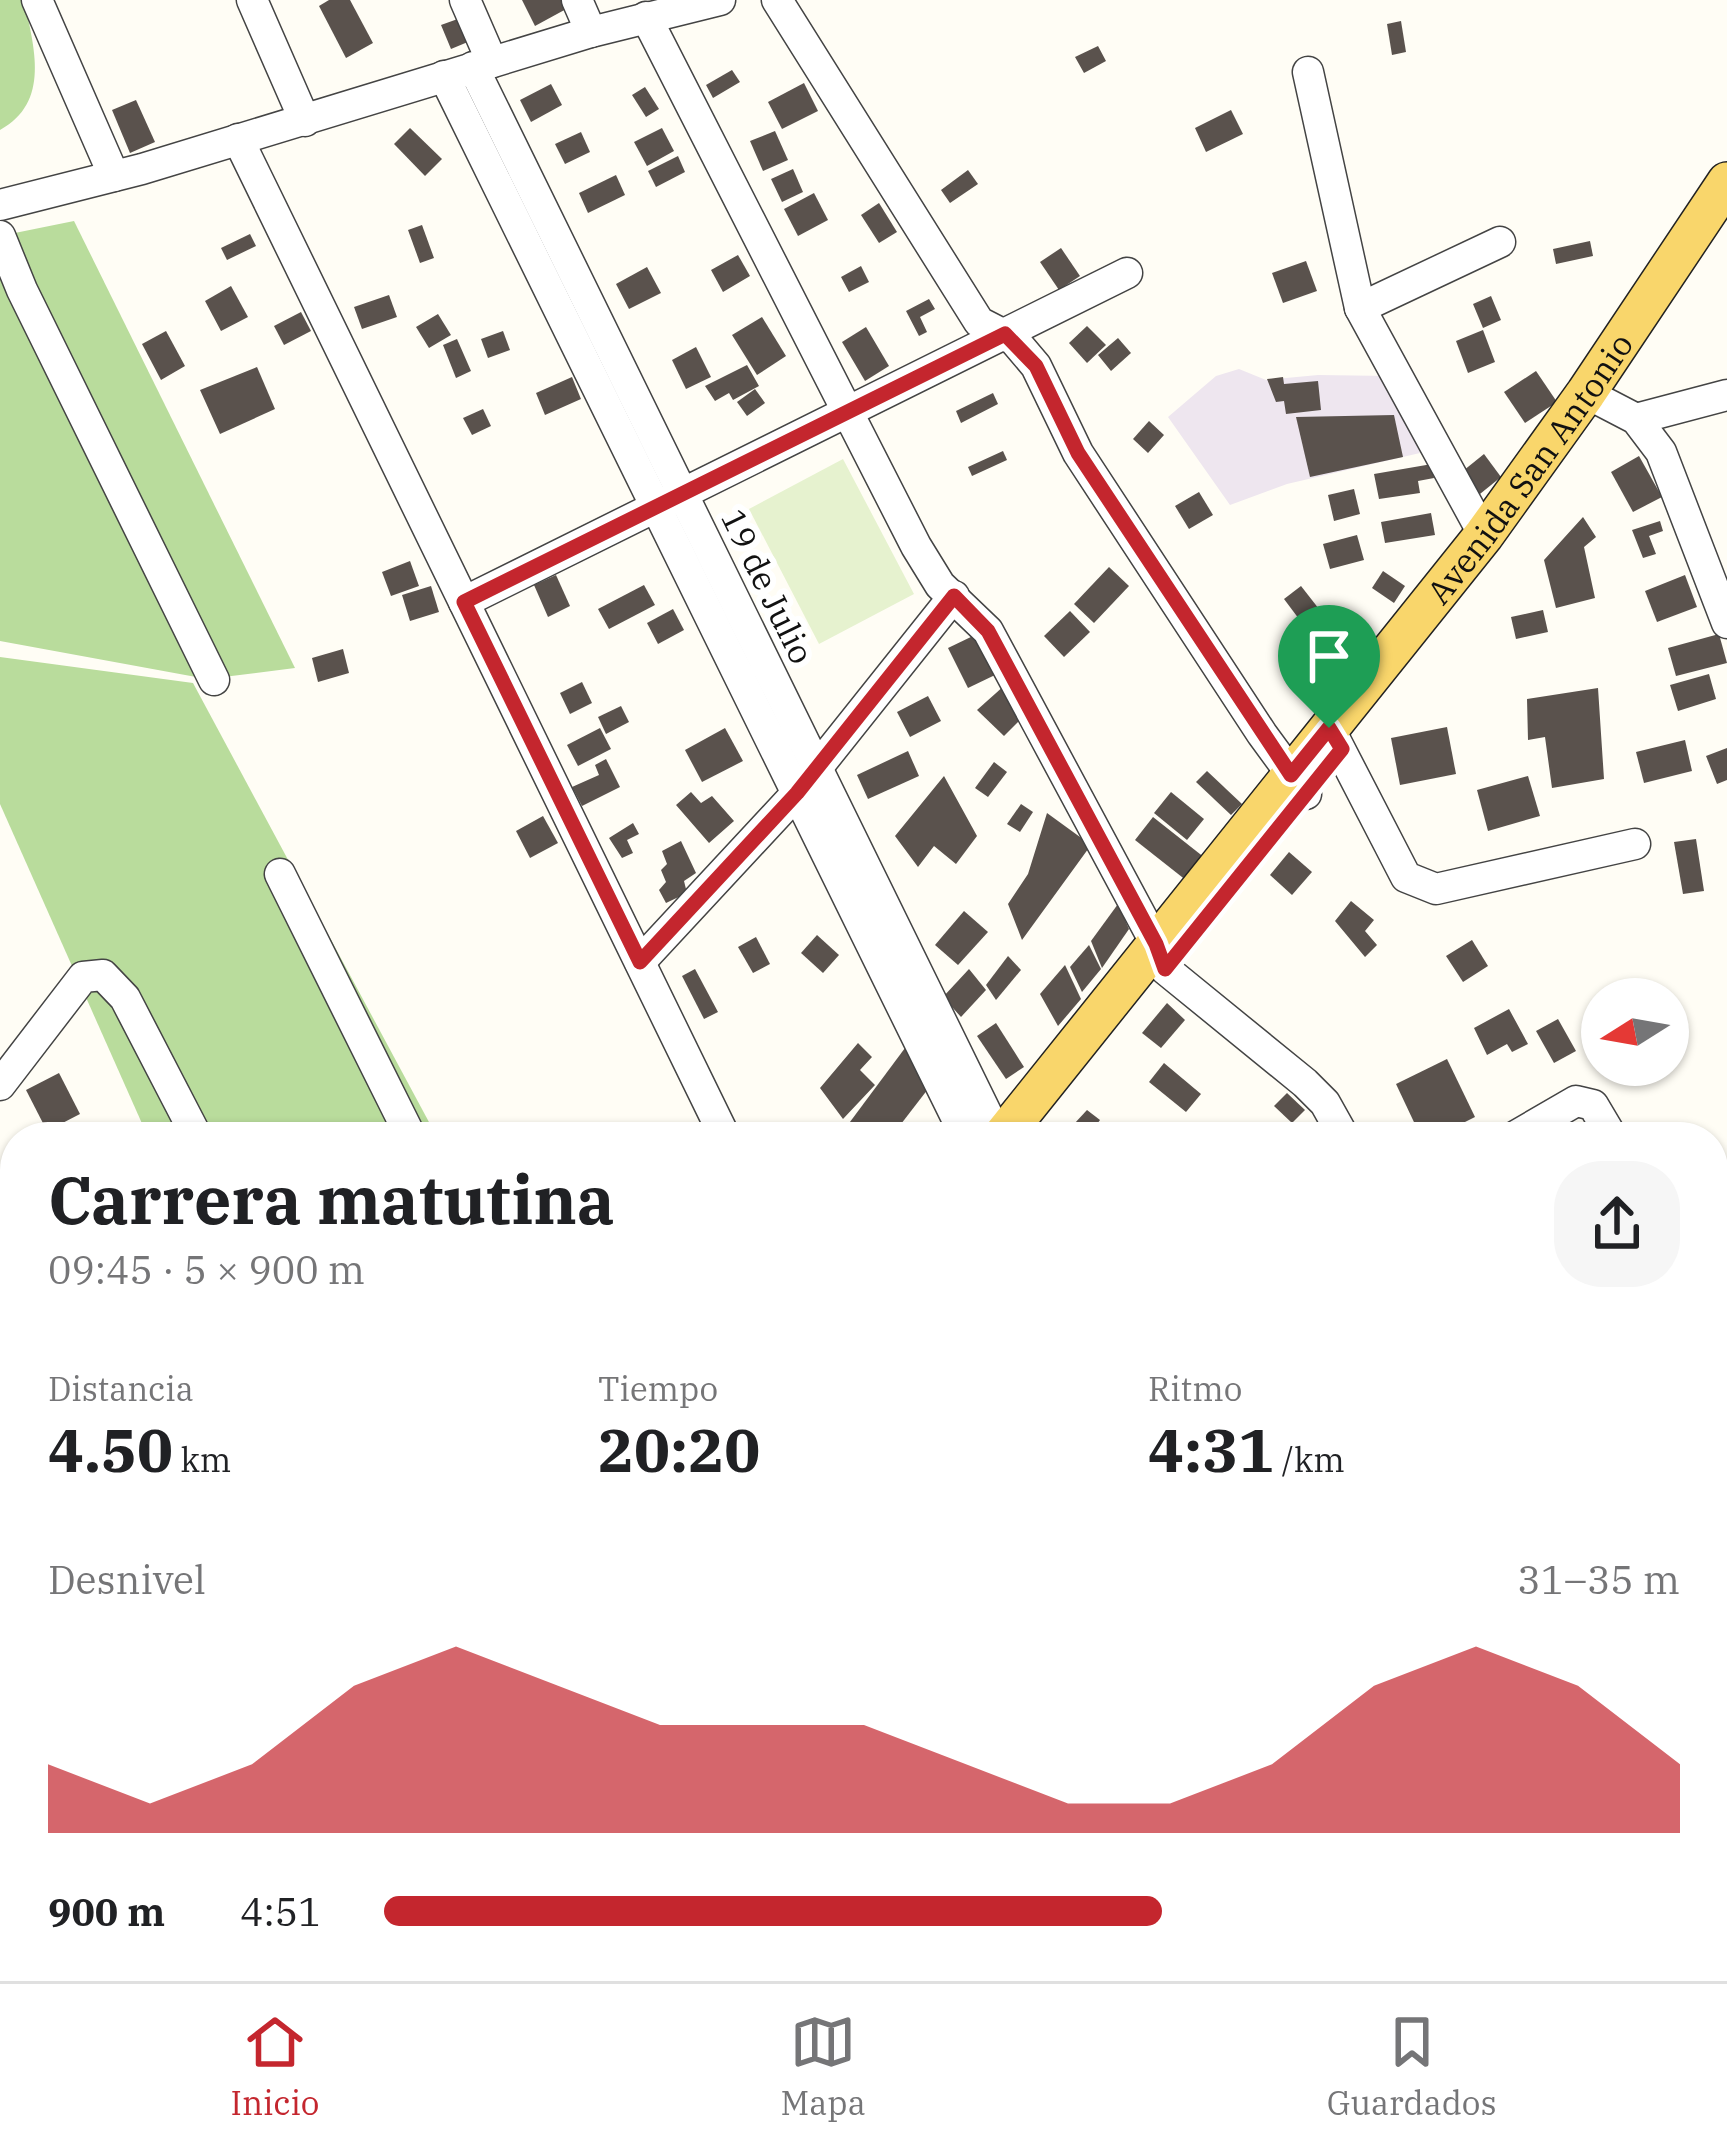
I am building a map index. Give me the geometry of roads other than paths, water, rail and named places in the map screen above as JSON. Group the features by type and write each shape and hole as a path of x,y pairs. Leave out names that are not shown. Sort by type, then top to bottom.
{"main road":[{"name":"Avenida San Antonio","path":"1336,738 1484,535 1609,406 1727,182"},
{"name":"Avenida San Antonio","path":"1013,1122 1161,956 1336,738 1496,555 1609,406 1727,220"},
{"name":"Avenida San Antonio","path":"1043,1122 1161,956"}],"street":[{"path":"37,0 114,176"},
{"path":"252,0 305,121"},
{"name":"19 de Julio","path":"465,0 470,68 670,501 797,793 959,1122"},
{"path":"577,0 591,32"},
{"path":"0,205 305,121 646,16 720,0"},
{"path":"777,0 979,322 1005,334 1036,366 1078,453 1299,784"},
{"path":"646,16 916,546 940,585 988,631 1161,956 1306,1083 1336,1122"},
{"path":"1308,72 1360,308 1484,535"},
{"path":"238,139 718,1122"},
{"path":"0,236 22,290 214,680"},
{"path":"1360,308 1500,242"},
{"path":"464,602 1127,273"},
{"path":"1609,406 1727,395"},
{"path":"1609,406 1661,452 1727,623"},
{"name":"19 de Julio","path":"670,501 817,768 993,1122"},
{"path":"640,962 797,793 954,596"},
{"path":"1336,738 1406,878 1418,885 1436,889 1635,844"},
{"path":"280,874 404,1122"},
{"path":"0,1085 69,991 83,977 103,975 125,998 189,1122"},
{"path":"1540,1122 1576,1101 1593,1105 1604,1122"}]}
